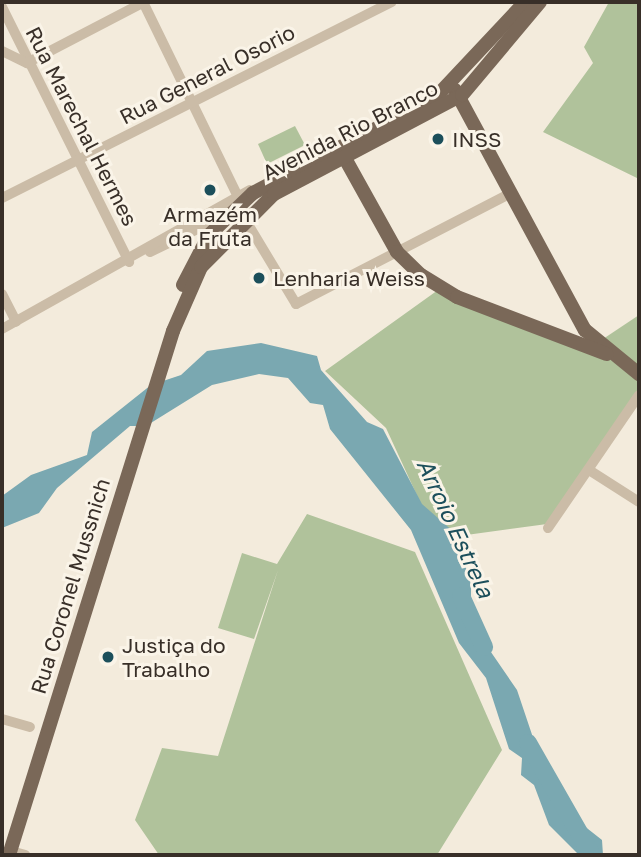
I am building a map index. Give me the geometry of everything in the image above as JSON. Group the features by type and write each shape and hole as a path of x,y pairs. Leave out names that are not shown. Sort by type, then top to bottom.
{"main road":[{"name":"Avenida Rio Branco","path":"343,155 449,86 525,2"},
{"name":"Avenida Rio Branco","path":"271,188 462,95 540,2"},
{"path":"449,86 462,95 585,330 607,354"},
{"path":"343,155 397,252 437,286 607,354 639,374"},
{"name":"Rua Coronel Mussnich","path":"12,849 193,260 236,203 271,188"},
{"name":"Rua Coronel Mussnich","path":"172,332 201,267 246,221 271,188"},
{"path":"565,338 585,330"}],"street":[{"path":"2,51 27,63 143,2 193,104 236,203 2,329"},
{"name":"Rua General Osorio","path":"2,198 391,2"},
{"name":"Rua Marechal Hermes","path":"2,7 27,63 129,262"},
{"path":"246,221 296,304 511,193"},
{"path":"2,294 16,322"},
{"path":"548,528 639,395"},
{"path":"589,470 639,502"},
{"path":"2,719 30,727"}],"green space":[{"path":"609,2 639,2 639,179 543,132 593,63 584,47"},
{"path":"295,126 305,145 267,164 258,144"},
{"path":"438,290 603,355 639,377 639,389 547,524 437,539 386,428 325,371"},
{"path":"639,315 639,369 597,343"},
{"path":"307,514 415,552 502,750 437,855 159,855 135,820 162,748 218,756 278,570 254,639 218,628 242,553 277,564"}],"water":[{"name":"Arroio Estrela","path":"261,343 317,356 321,370 367,422 383,429 422,504 455,533 471,584 471,623 517,690 555,803 602,840 603,855 579,855 549,825 534,785 521,775 522,758 509,749 486,678 459,643 411,530 330,429 323,405 310,403 288,378 259,374 212,385 146,426 130,426 57,488 39,513 2,528 2,496 31,475 87,455 92,432 151,385 181,375 207,351"}],"waterway":[{"name":"Arroio Estrela","path":"461,596 484,647"},
{"name":"Arroio Estrela","path":"528,743 592,855"}],"place":[{"name":"INSS","path":"438,139"},
{"name":"Armazém da Fruta","path":"210,190"},
{"name":"Lenharia Weiss","path":"259,278"},
{"name":"Justiça do Trabalho","path":"108,657"}]}
